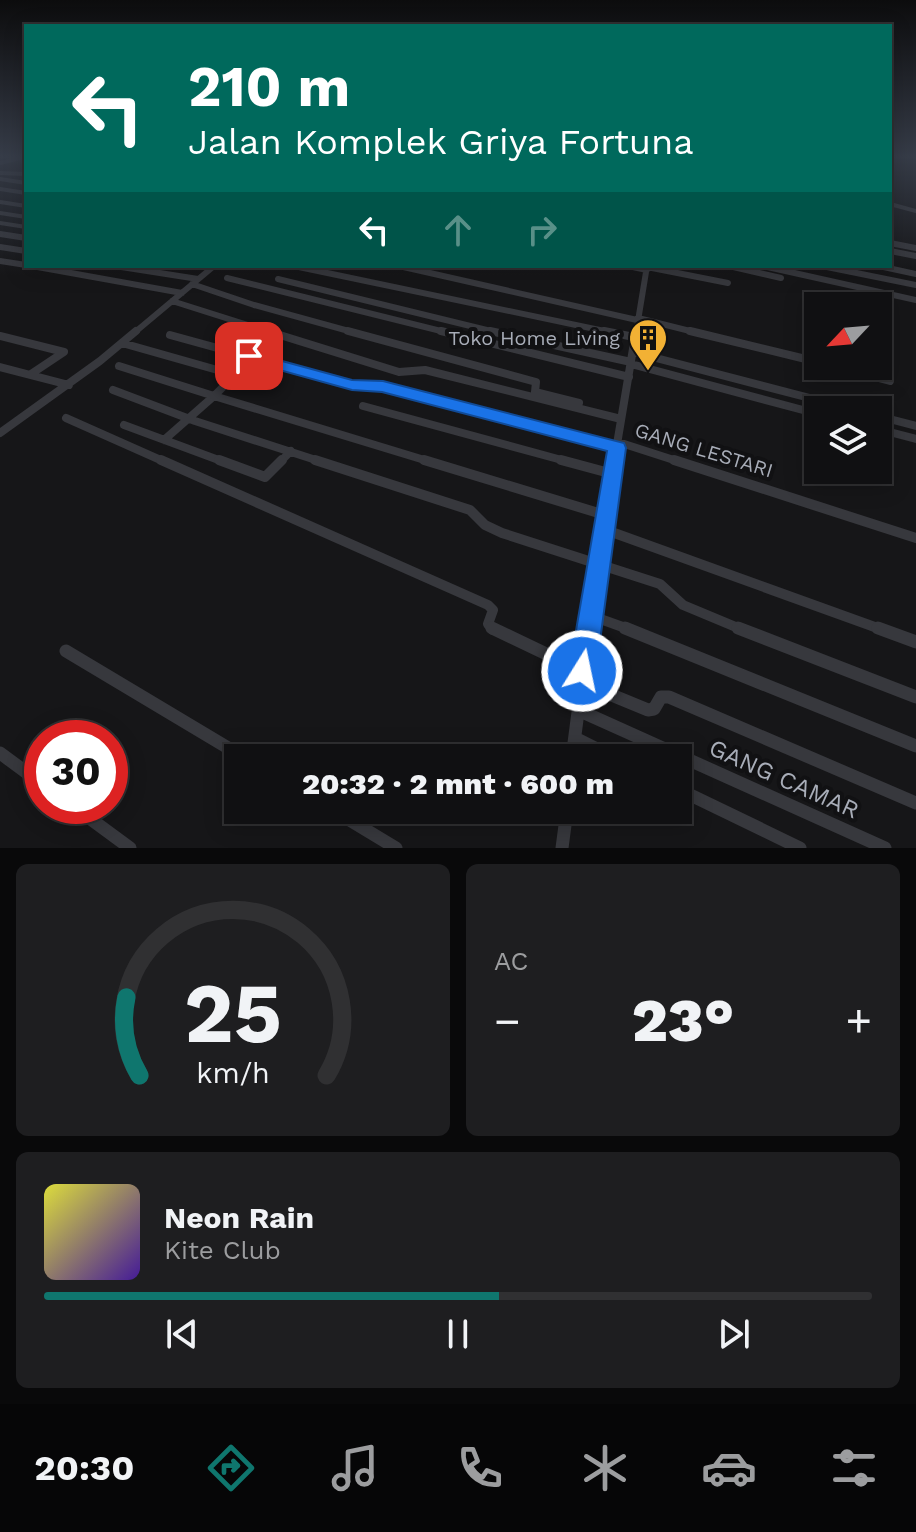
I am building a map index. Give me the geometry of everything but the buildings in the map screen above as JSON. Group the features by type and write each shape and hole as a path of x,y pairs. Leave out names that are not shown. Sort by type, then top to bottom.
{"street":[{"path":"0,202 24,206"},
{"path":"892,205 916,211"},
{"path":"0,213 24,217"},
{"path":"0,223 24,227"},
{"path":"0,234 24,238"},
{"path":"892,243 916,248"},
{"path":"0,247 24,251"},
{"path":"892,251 916,256"},
{"path":"0,261 24,265"},
{"path":"40,268 182,293"},
{"path":"125,268 195,282 269,309 536,382 535,392 622,417"},
{"path":"0,433 69,385 212,268"},
{"path":"304,268 634,337"},
{"path":"408,268 804,359"},
{"path":"574,744 581,676 606,530 605,515 647,268 728,283"},
{"path":"738,268 781,278"},
{"path":"772,268 916,300"},
{"path":"832,268 916,285"},
{"path":"888,268 916,274"},
{"path":"227,278 629,377"},
{"path":"278,279 392,309 804,398"},
{"path":"172,301 399,372 425,370 622,417"},
{"name":"GANG LESTARI","path":"170,335 331,380 365,387 383,387 617,445 916,538"},
{"path":"0,336 64,352 31,374"},
{"path":"122,343 235,375 164,440"},
{"path":"632,359 804,410"},
{"path":"119,366 605,515"},
{"path":"0,367 69,385"},
{"path":"113,390 470,510 485,525 502,533 660,584 683,605 699,613 916,697"},
{"path":"363,406 613,474"},
{"path":"66,418 488,605 493,610 488,624 494,631 648,710 654,709 661,697 669,697 916,803"},
{"path":"892,420 916,426"},
{"path":"124,425 265,477 291,451"},
{"path":"892,433 916,439"},
{"path":"606,530 916,642"},
{"path":"592,616 674,646 916,746"},
{"path":"66,651 224,745"},
{"name":"GANG CAMAR","path":"578,710 885,848"},
{"path":"575,738 587,744"},
{"path":"0,753 24,771"},
{"path":"692,796 800,848"},
{"path":"97,824 130,848"},
{"path":"356,824 396,848"},
{"path":"562,848 565,824"}],"place":[{"name":"Toko Home Living","path":"648,372"}],"route":[{"path":"249,356 352,385 383,387 617,448 582,671"}]}
